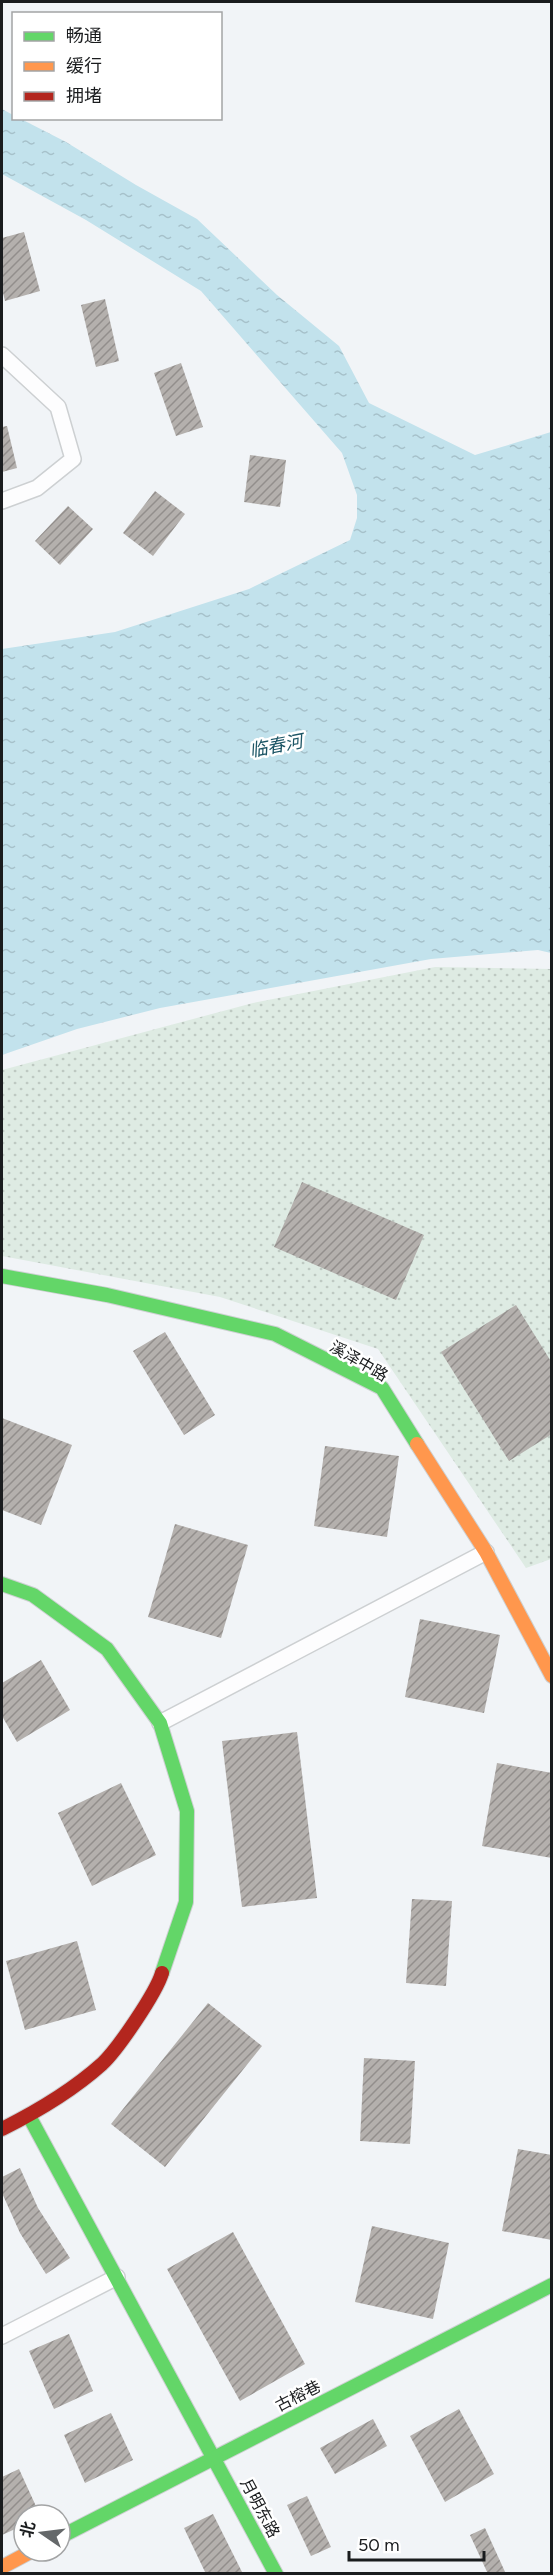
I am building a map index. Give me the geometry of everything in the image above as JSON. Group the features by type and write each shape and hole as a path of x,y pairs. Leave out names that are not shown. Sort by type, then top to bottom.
{"street":[{"path":"2,355 58,406 73,459 38,488 2,501"},
{"name":"溪泽中路","path":"2,1276 107,1295 275,1334 382,1388 486,1552 552,1676"},
{"path":"160,1723 486,1552"},
{"path":"2,1584 33,1594 107,1649 160,1723 187,1810 186,1902 157,1989 103,2062 28,2116 2,2129"},
{"name":"月明东路","path":"28,2116 276,2574"},
{"path":"2,2336 117,2277"},
{"name":"古榕巷","path":"72,2531 552,2285"}],"shaded area":[{"path":"435,967 551,969 551,1559 526,1568 378,1349 220,1297 2,1256 2,1070 253,1003"}],"water":[{"name":"临春河","path":"2,109 12,114 12,120 23,120 66,142 197,219 277,295 339,346 369,403 475,455 551,432 551,953 538,950 431,959 160,1008 77,1029 2,1055 2,649 115,632 249,589 350,540 357,518 357,495 342,453 201,291 86,220 2,174"}],"building":[{"path":"24,232 40,291 5,301 2,289 2,238"},
{"path":"105,299 119,361 96,367 81,305"},
{"path":"181,363 203,427 176,436 154,373"},
{"path":"7,426 17,468 2,472 2,427"},
{"path":"250,455 286,460 280,507 244,502"},
{"path":"155,491 185,514 153,556 123,533"},
{"path":"68,506 93,529 60,565 35,541"},
{"path":"302,1182 424,1235 396,1300 274,1247"},
{"path":"516,1305 552,1363 552,1434 509,1461 441,1352"},
{"path":"165,1332 215,1415 184,1435 133,1351"},
{"path":"2,1418 72,1445 41,1525 2,1510"},
{"path":"325,1446 399,1456 387,1537 314,1526"},
{"path":"175,1524 248,1545 221,1638 148,1617"},
{"path":"420,1619 500,1635 484,1713 405,1697"},
{"path":"41,1660 70,1710 17,1742 2,1716 2,1683"},
{"path":"297,1732 317,1898 242,1907 222,1741"},
{"path":"497,1763 552,1773 552,1858 482,1846"},
{"path":"121,1783 156,1855 92,1886 58,1813"},
{"path":"412,1899 452,1901 446,1986 406,1983"},
{"path":"77,1941 96,2010 25,2030 6,1961"},
{"path":"208,2003 262,2046 165,2167 111,2124"},
{"path":"364,2058 415,2061 410,2144 360,2141"},
{"path":"518,2149 552,2155 552,2240 502,2231"},
{"path":"20,2168 38,2208 70,2258 46,2274 20,2233 2,2193 2,2177"},
{"path":"372,2226 449,2243 433,2319 355,2302"},
{"path":"233,2232 305,2364 240,2401 167,2269"},
{"path":"69,2334 93,2391 54,2409 29,2351"},
{"path":"459,2409 494,2474 445,2502 410,2436"},
{"path":"111,2413 133,2460 85,2483 64,2435"},
{"path":"373,2419 387,2446 335,2474 320,2448"},
{"path":"19,2469 35,2503 12,2503 12,2530 2,2535 2,2477"},
{"path":"307,2496 331,2547 311,2556 287,2505"},
{"path":"213,2514 243,2574 206,2574 184,2528"},
{"path":"485,2528 506,2574 488,2574 470,2535"}],"traffic: fast":[{"path":"2,1276 107,1295 275,1334 382,1388 417,1444"},
{"path":"2,1584 33,1595 107,1649 160,1723 187,1811 186,1902 162,1973"},
{"path":"29,2116 276,2574"},
{"path":"72,2531 552,2285"}],"traffic: slow":[{"path":"417,1444 486,1552 552,1676"},
{"path":"2,2567 12,2562"}],"traffic: jam":[{"path":"2,2129 54,2100 102,2064 136,2020 162,1973"}]}
